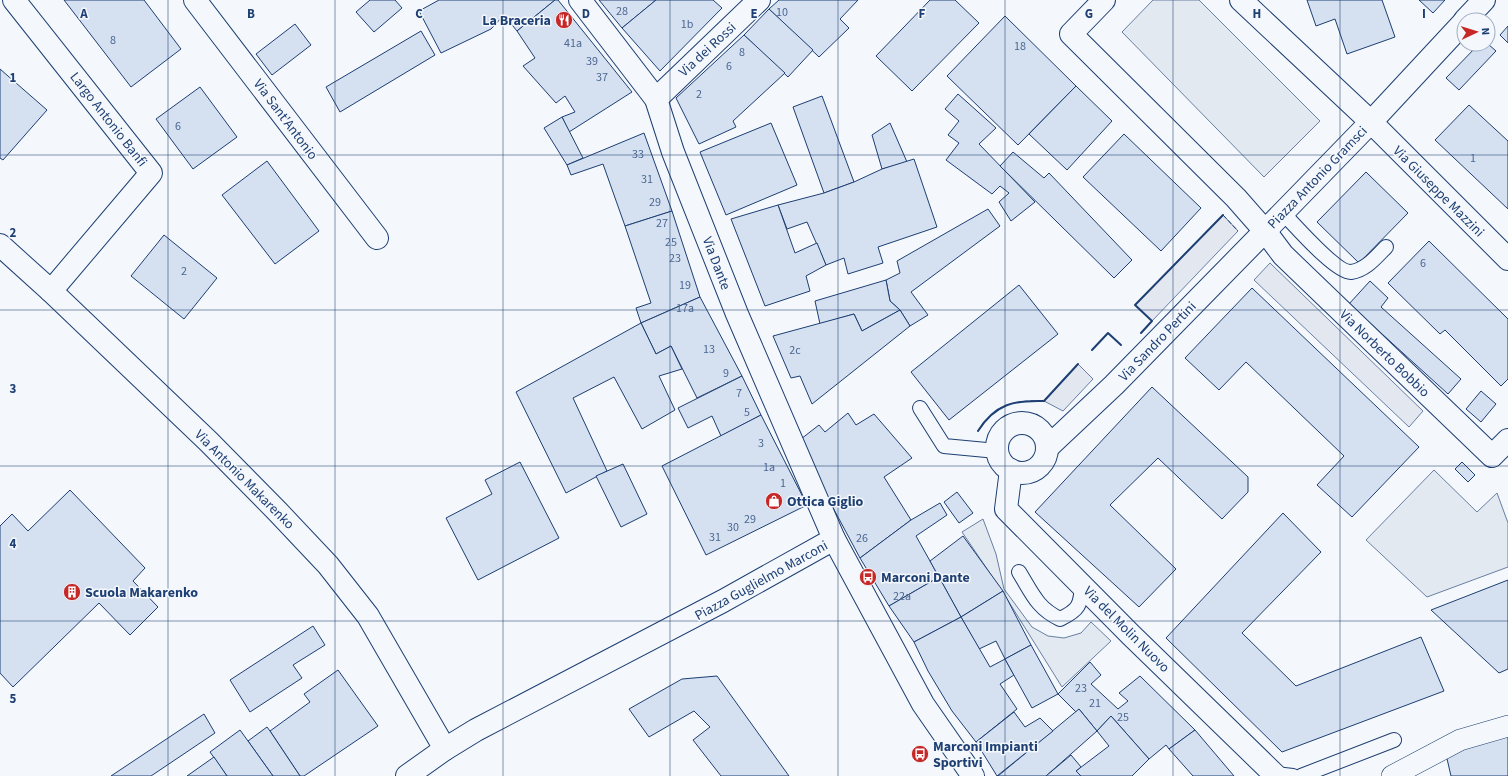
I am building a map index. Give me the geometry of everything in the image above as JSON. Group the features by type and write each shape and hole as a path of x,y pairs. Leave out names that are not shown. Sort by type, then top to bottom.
{"street":[{"name":"Largo Antonio Banfi","path":"14,0 151,173 51,291"},
{"name":"Via Sant'Antonio","path":"195,0 377,238"},
{"name":"Via Dante","path":"580,0 656,99 674,152 737,314 834,539"},
{"name":"Via dei Rossi","path":"656,99 759,0"},
{"name":"Piazza Antonio Gramsci","path":"1104,0 1071,34 1236,198 1265,231 1370,122 1241,0"},
{"path":"1473,12 1484,0"},
{"path":"1370,122 1456,31"},
{"name":"Via Giuseppe Mazzini","path":"1370,122 1508,259"},
{"name":"Via Norberto Bobbio","path":"1265,231 1283,255 1492,456 1508,440"},
{"name":"Via Sandro Pertini","path":"1011,470 1027,472 1035,469 1042,463 1047,448 1114,385 1265,231"},
{"name":"Via Antonio Makarenko","path":"0,245 51,291 209,442 328,565 368,616 445,749"},
{"path":"1011,470 1004,465 997,451 1000,435 1006,429 1021,422 1036,426 1046,440 1047,448"},
{"name":"Via del Molin Nuovo","path":"1011,470 1006,509 1131,634 1281,775"},
{"name":"Piazza Guglielmo Marconi","path":"407,776 445,749 476,730 723,601 834,539 923,704 972,776"},
{"path":"1392,776 1460,740 1508,726"}],"lane":[{"path":"1282,212 1335,266 1350,272 1362,269 1386,247"},
{"path":"920,408 944,446 997,451"},
{"path":"1019,572 1035,599 1047,613 1060,619 1074,612 1081,600 1082,584"},
{"path":"1301,776 1394,740"}],"shaded area":[{"path":"1153,0 1199,0 1320,121 1264,177 1122,32"},
{"path":"1223,215 1238,231 1152,321 1135,305"},
{"path":"1270,263 1423,411 1409,427 1254,280"},
{"path":"1078,364 1093,379 1063,411 1044,401"},
{"path":"1434,470 1477,512 1497,493 1508,523 1508,567 1427,597 1366,540"},
{"path":"983,519 996,554 1004,589 1032,627 1048,636 1064,638 1081,633 1091,622 1111,641 1062,687 1002,591 962,532"}],"building":[{"path":"64,0 144,0 181,49 131,87"},
{"path":"370,0 395,0 402,8 374,32 356,12"},
{"path":"439,0 555,0 517,31 504,15 491,29 441,53 419,11"},
{"path":"555,0 558,0 632,92 569,132 562,117 575,112 565,96 556,103 523,66 535,58 517,31"},
{"path":"599,0 656,0 622,28"},
{"path":"656,0 713,0 722,8 660,71 622,28"},
{"path":"779,0 858,0 840,19 849,28 819,57 769,9"},
{"path":"930,0 955,0 979,23 912,91 876,56"},
{"path":"1307,0 1382,0 1395,37 1347,54 1335,19 1316,26"},
{"path":"1419,0 1445,0 1433,13"},
{"path":"769,9 813,50 788,77 744,35"},
{"path":"1005,16 1076,86 1018,145 947,76"},
{"path":"295,24 311,45 272,75 256,54"},
{"path":"1508,26 1508,43 1500,35"},
{"path":"421,31 435,55 340,112 326,87"},
{"path":"744,35 785,73 733,121 736,127 699,144 676,98"},
{"path":"1471,52 1495,52 1459,90 1446,78"},
{"path":"0,69 47,110 3,160 0,158"},
{"path":"1076,86 1112,121 1067,170 1029,134"},
{"path":"200,87 237,137 193,169 156,119"},
{"path":"958,94 996,128 979,144 1035,202 1011,221 999,202 1009,193 1000,186 992,194 946,160 959,143 948,135 959,121 945,109"},
{"path":"822,96 854,182 824,193 793,107"},
{"path":"1469,105 1508,141 1508,209 1435,140"},
{"path":"562,117 583,158 567,165 544,128"},
{"path":"771,123 797,185 726,215 700,152"},
{"path":"890,123 907,162 882,169 872,135"},
{"path":"644,133 672,211 625,226 603,164 571,175 567,165"},
{"path":"1124,134 1201,208 1161,251 1083,177"},
{"path":"1013,152 1044,178 1049,173 1132,260 1114,278 1000,166"},
{"path":"914,159 937,227 878,247 883,263 848,274 844,258 826,265 807,222 787,229 778,205 824,193 854,182 882,169"},
{"path":"267,161 319,231 275,264 222,195"},
{"path":"1366,172 1408,213 1359,263 1317,222"},
{"path":"778,205 795,253 817,243 826,265 806,276 810,291 765,306 731,219"},
{"path":"988,209 1000,226 911,292 928,315 910,326 900,310 890,301 886,280 900,273 897,261"},
{"path":"672,211 700,297 641,323 636,308 651,303 625,226"},
{"path":"164,235 217,278 184,319 131,276"},
{"path":"1429,241 1508,319 1508,379 1501,386 1445,330 1440,334 1388,283"},
{"path":"886,280 890,301 900,310 862,331 854,314 820,324 815,301"},
{"path":"1370,281 1388,298 1381,307 1461,379 1448,394 1349,304"},
{"path":"1019,285 1058,334 949,420 911,372"},
{"path":"1252,288 1419,447 1352,517 1317,485 1344,456 1246,362 1219,390 1185,358"},
{"path":"700,297 742,376 697,398 671,346 656,354 641,323"},
{"path":"900,310 910,326 812,404 800,376 791,378 773,336 854,314 862,331"},
{"path":"641,323 656,354 671,346 682,369 659,376 675,410 642,429 614,377 573,398 607,471 566,493 516,392"},
{"path":"742,376 761,415 721,436 712,416 688,428 678,408"},
{"path":"1152,387 1248,477 1248,492 1222,519 1158,458 1110,505 1176,569 1139,607 1035,512"},
{"path":"1481,391 1496,404 1481,422 1466,409"},
{"path":"848,413 856,425 874,414 912,458 884,477 911,520 860,558 809,463 801,439 819,425 825,432"},
{"path":"761,415 807,505 706,555 662,466"},
{"path":"520,462 559,538 478,580 446,518 492,494 485,480"},
{"path":"1462,462 1475,475 1468,482 1455,469"},
{"path":"623,464 647,514 621,527 596,476"},
{"name":"Scuola Makarenko","path":"70,490 145,568 133,581 158,607 130,635 99,603 13,687 0,673 0,526 12,514 28,531"},
{"path":"957,492 973,513 959,523 944,502"},
{"path":"940,503 947,515 916,536 939,577 889,606 860,558 911,520"},
{"path":"1283,513 1321,552 1242,633 1296,686 1421,637 1444,691 1282,752 1166,638"},
{"path":"963,536 1003,591 961,617 930,561"},
{"path":"939,577 961,617 914,642 889,606"},
{"path":"1508,580 1508,669 1499,673 1431,610"},
{"path":"1003,591 1031,645 1005,659 996,641 979,649 961,617"},
{"path":"961,617 990,667 1005,659 1014,675 1000,684 1017,709 976,742 952,711 928,671 914,642"},
{"path":"313,626 325,645 293,665 302,678 250,712 230,680"},
{"path":"1031,645 1058,694 1032,708 1005,659"},
{"path":"1090,662 1101,675 1091,684 1118,709 1128,701 1119,693 1140,676 1195,730 1169,749 1166,745 1149,759 1111,716 1097,731 1079,709 1076,712 1058,694"},
{"path":"338,670 378,726 304,776 300,776 270,731 310,702 304,694"},
{"path":"717,676 789,776 721,776 693,740 710,727 694,711 649,737 629,709 682,679"},
{"path":"1079,709 1097,731 1046,776 998,776"},
{"path":"1014,712 1025,727 1040,718 1053,731 997,776 976,742"},
{"path":"204,714 215,733 151,776 111,776"},
{"path":"1111,716 1149,759 1132,776 1081,776 1076,771 1109,746 1097,731"},
{"path":"267,727 300,776 273,776 248,741"},
{"path":"240,730 273,776 227,776 210,752"},
{"path":"1195,730 1234,776 1193,776 1169,749"},
{"path":"1508,736 1508,776 1451,776 1445,750"},
{"path":"1071,755 1081,767 1076,771 1081,776 1046,776"},
{"path":"214,757 227,776 187,776"}],"fence":[{"path":"1135,305 1223,215 1238,231"},
{"path":"978,431 984,422 998,409 1023,401 1044,401 1078,364"}],"wall":[{"path":"1141,333 1152,321 1135,305 1223,215"},
{"path":"1092,350 1108,333 1121,345"},
{"path":"978,431 984,422 998,409 1023,401 1044,401 1078,364"}],"place":[{"name":"La Braceria","path":"564,20"},
{"name":"Ottica Giglio","path":"774,501"},
{"name":"Marconi Dante","path":"868,577"},
{"name":"Scuola Makarenko","path":"72,592"},
{"name":"Marconi Impianti Sportivi","path":"920,754"}]}
